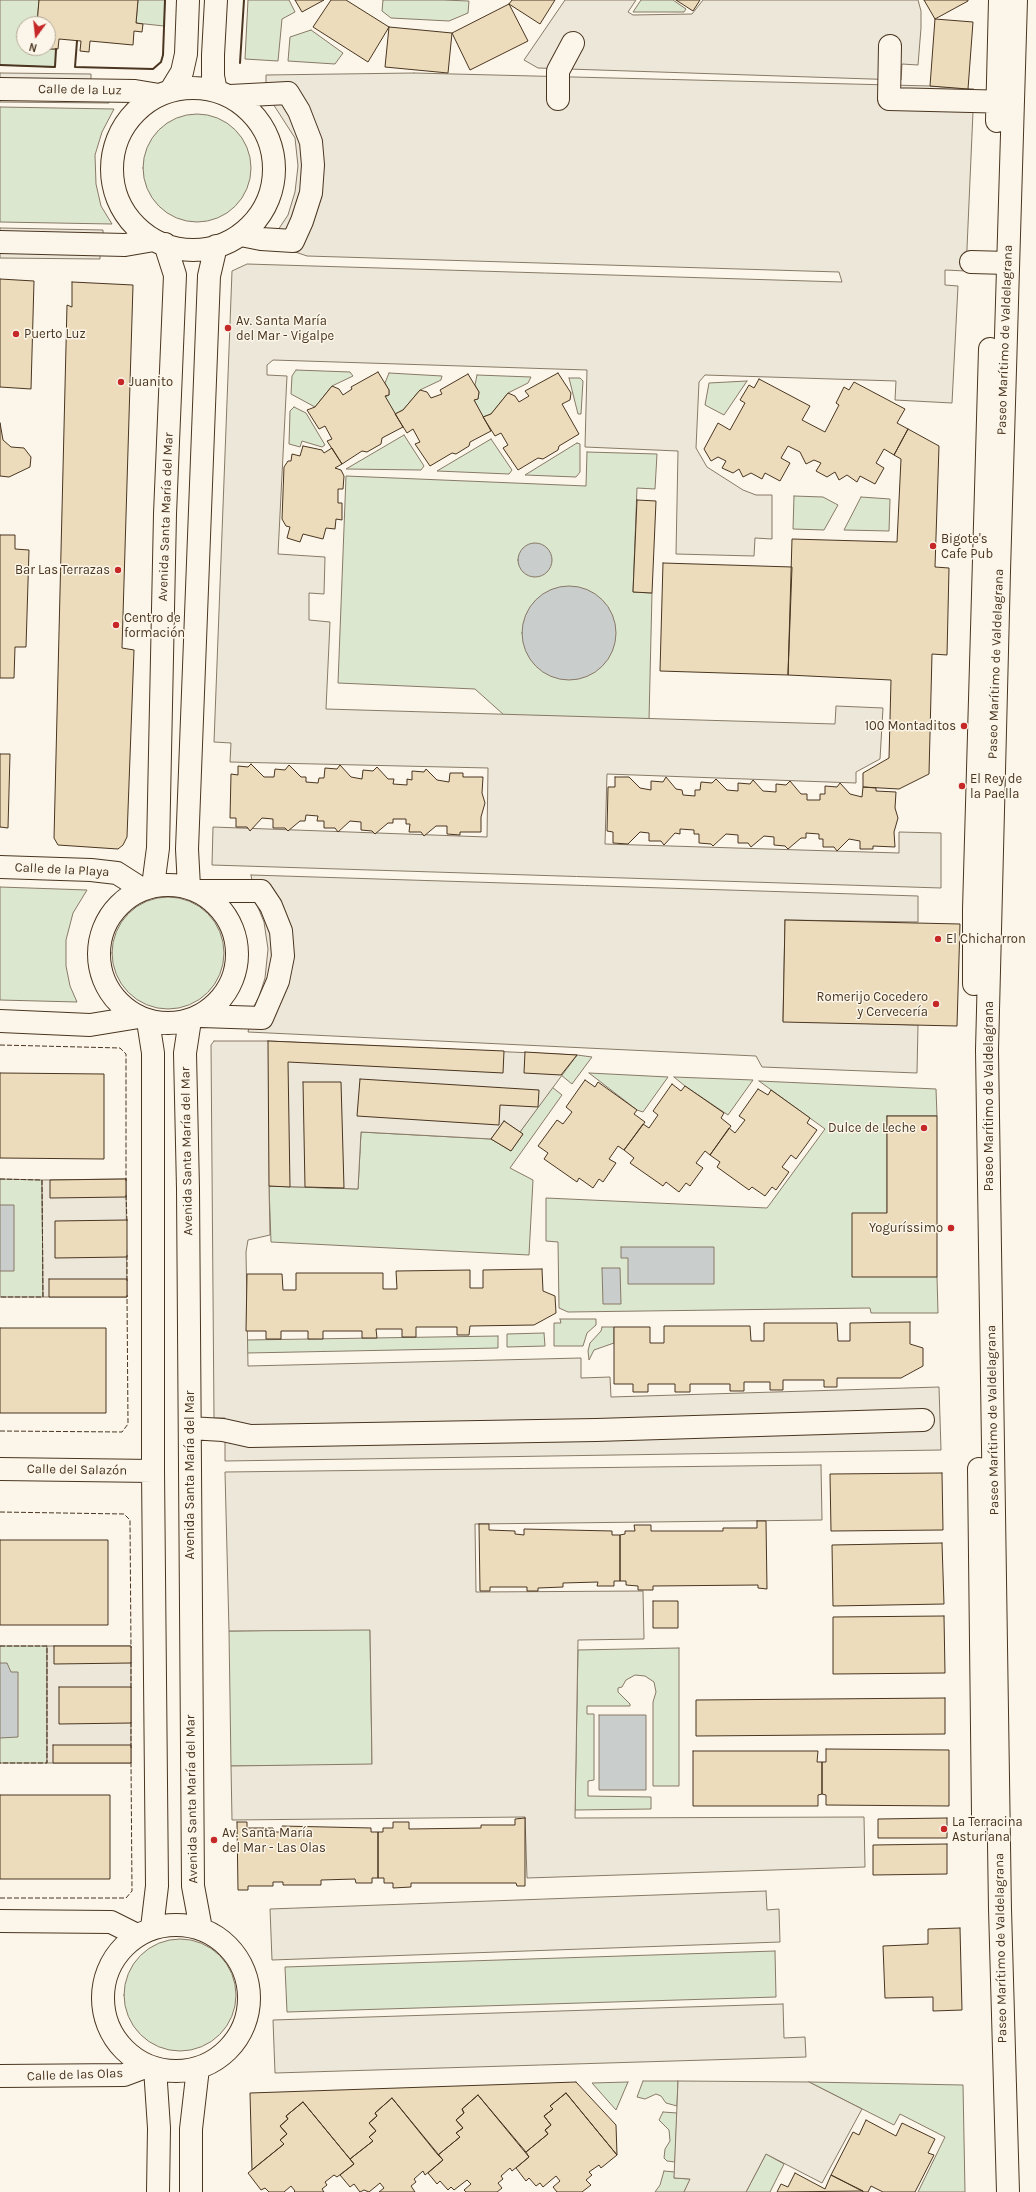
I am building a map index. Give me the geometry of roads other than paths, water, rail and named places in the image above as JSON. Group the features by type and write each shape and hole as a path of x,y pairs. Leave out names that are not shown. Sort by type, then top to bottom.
{"street":[{"path":"165,93 182,72 186,54 188,0"},
{"path":"0,242 125,245 159,242 187,249 216,246 241,235 260,215 272,190 274,162 268,136 252,112 223,94 213,76 216,0"},
{"name":"Paseo Marítimo de Valdelagrana","path":"1000,0 1005,102"},
{"name":"Paseo Marítimo de Valdelagrana","path":"993,2192 985,1910 973,1050 974,909 1005,102 1016,0"},
{"path":"558,99 558,71 573,43"},
{"path":"890,46 889,100 1005,102"},
{"path":"159,242 134,224 119,203 112,178 113,153 122,129 138,109 165,93 194,87 223,94 288,93 299,111 311,142 313,165 310,193 302,221 293,241 261,239 241,235"},
{"name":"Calle de la Luz","path":"0,89 135,91 165,93"},
{"name":"Avenida Santa María del Mar","path":"148,888 158,848 165,514 175,275 159,242"},
{"path":"195,1018 216,1004 228,989 236,972 238,953 235,934 227,917 214,902 194,889 187,849 209,276 216,246"},
{"path":"971,262 1000,263"},
{"name":"Paseo Marítimo de Valdelagrana","path":"1000,263 987,1050 1000,1909 1008,2192"},
{"name":"Calle de la Playa","path":"0,867 91,870 117,873 148,888"},
{"path":"0,1021 90,1024 143,1019 169,1024 195,1018 262,1018 278,981 283,956 281,931 271,906 261,891 194,889 171,884 148,888 125,899 111,914 102,932 98,952 100,972 109,990 122,1006 143,1019 153,1053 153,1471 158,1886 145,1932"},
{"name":"Avenida Santa María del Mar","path":"195,1018 185,1053 190,1428 193,1886 201,1929"},
{"path":"190,1428 223,1430 250,1436 588,1430 923,1420"},
{"name":"Calle del Salazón","path":"0,1469 153,1471"},
{"path":"0,1922 111,1922 145,1932"},
{"path":"168,1925 185,1925 201,1929 214,1935 231,1950 244,1970 249,1992 248,2015 239,2036 224,2054 198,2068 176,2071 151,2067 128,2054 113,2036 104,2015 102,1992 108,1970 120,1950 145,1932 168,1925"},
{"path":"151,2067 159,2128 158,2192"},
{"name":"Calle de las Olas","path":"0,2076 124,2075 151,2067"},
{"path":"191,2192 192,2129 198,2068"}],"place":[{"name":"Av. Santa María del Mar - Vigalpe","path":"228,328"},
{"name":"Puerto Luz","path":"16,334"},
{"name":"Juanito","path":"121,382"},
{"name":"Bigote's Cafe Pub","path":"933,546"},
{"name":"Bar Las Terrazas","path":"118,570"},
{"name":"Centro de formación","path":"116,625"},
{"name":"100 Montaditos","path":"964,726"},
{"name":"El Rey de la Paella","path":"962,786"},
{"name":"El Chicharron","path":"938,939"},
{"name":"Romerijo Cocedero y Cervecería","path":"936,1004"},
{"name":"Dulce de Leche","path":"924,1128"},
{"name":"Yoguríssimo","path":"951,1228"},
{"name":"La Terracina Asturiana","path":"944,1829"},
{"name":"Av. Santa María del Mar - Las Olas","path":"214,1840"}]}
